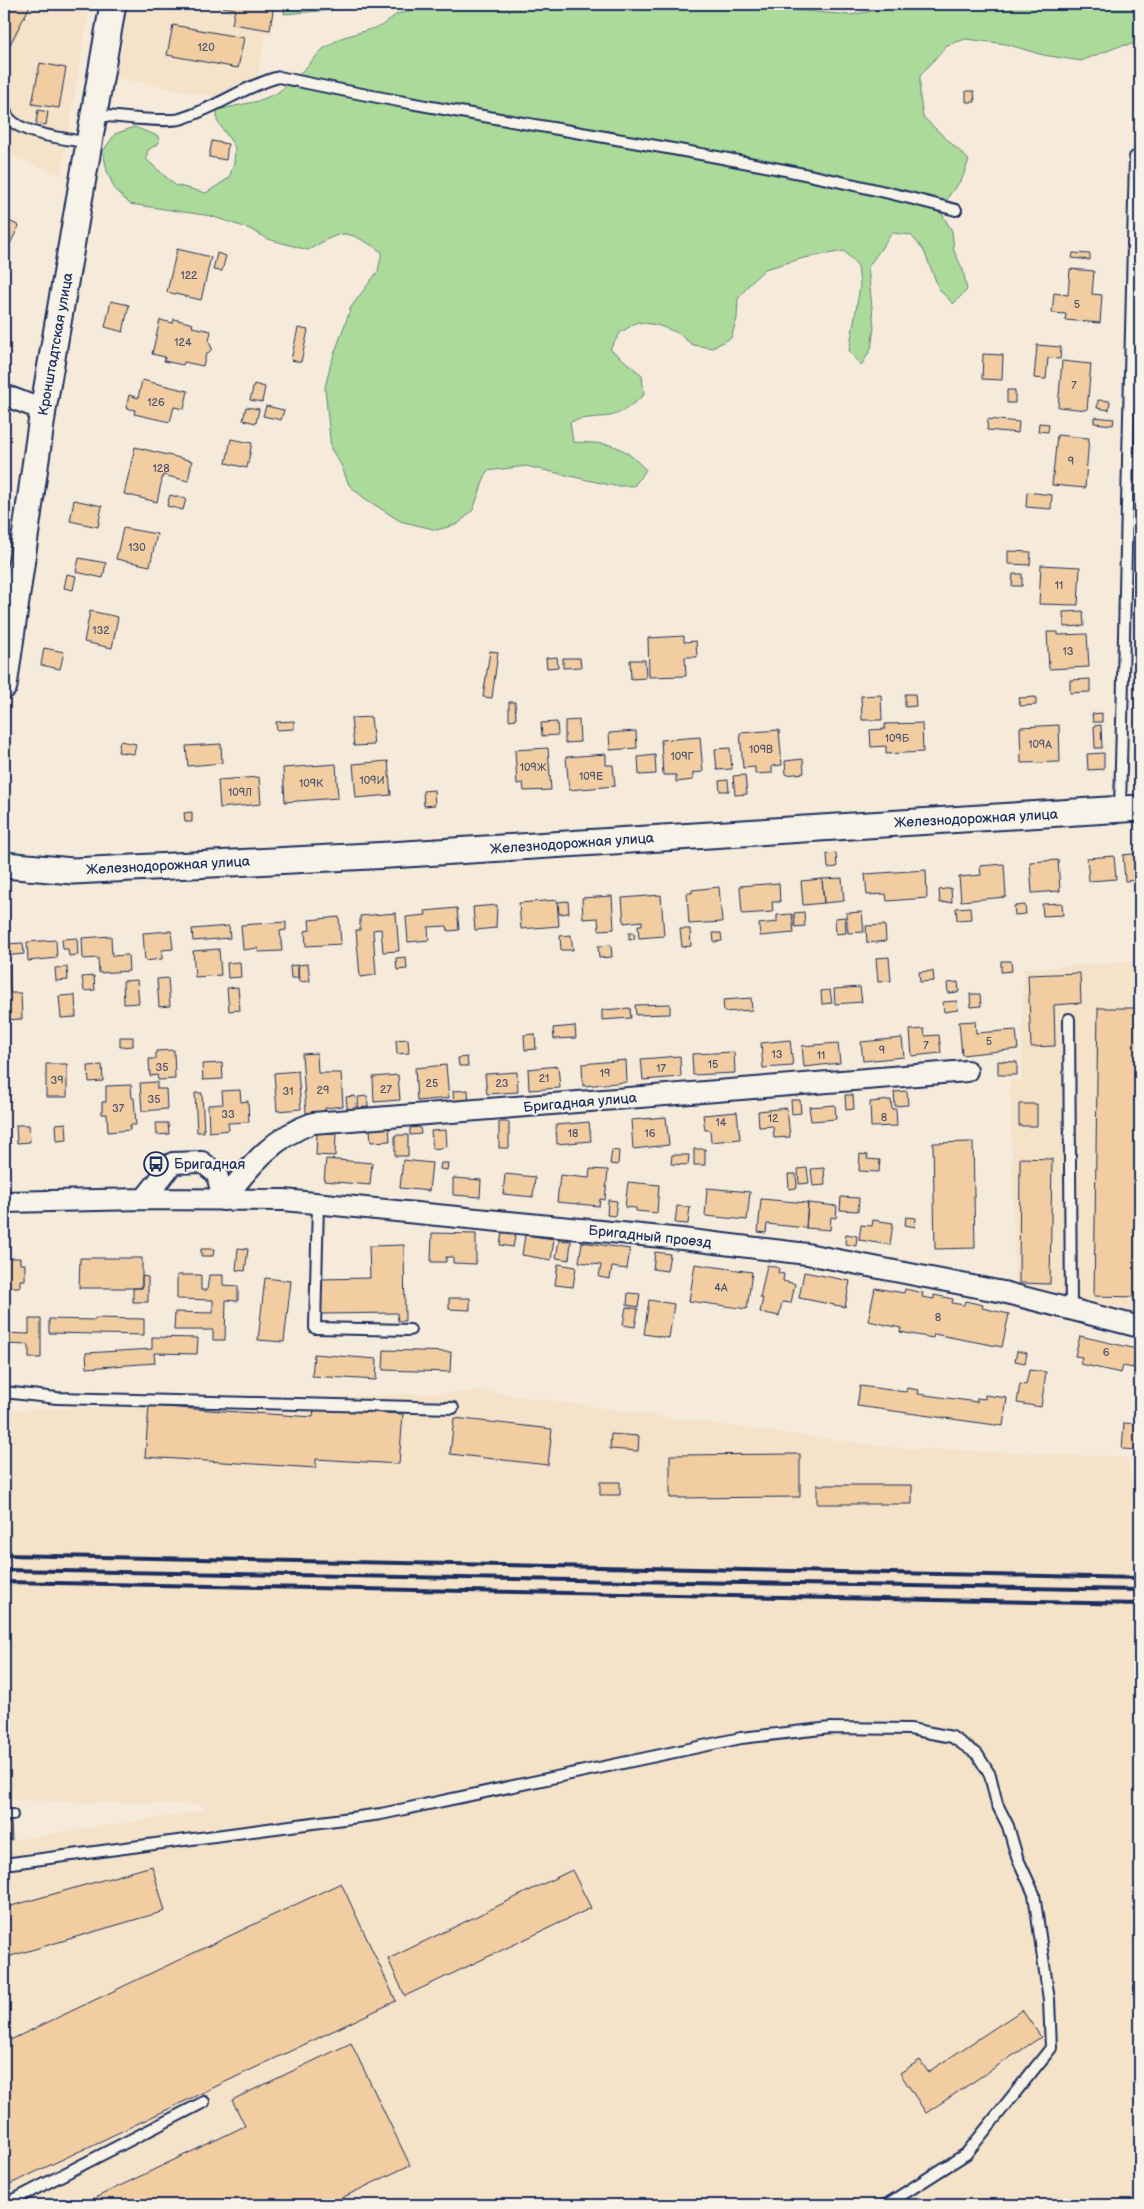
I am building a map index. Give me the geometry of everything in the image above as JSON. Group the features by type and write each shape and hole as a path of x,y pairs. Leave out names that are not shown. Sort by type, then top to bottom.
{"street":[{"name":"Кронштадтская улица","path":"4,686 7,626 114,4"},
{"path":"4,395 43,410"},
{"name":"Железнодорожная улица","path":"4,865 73,871 390,855 1130,808"},
{"name":"Бригадная улица","path":"223,1200 257,1159 294,1130 313,1123 967,1071"},
{"path":"4,1202 144,1199 223,1200 217,1174 202,1162 173,1163 144,1199"},
{"name":"Бригадный проезд","path":"223,1200 284,1200 318,1203 682,1238 807,1254 1002,1292 1072,1309"},
{"path":"1072,1309 1140,1327"}],"lane":[{"path":"95,115 178,120 265,81 279,77 427,107 846,183 956,210"},
{"path":"4,106 8,117 36,132 91,143"},
{"path":"1130,808 1135,157"},
{"path":"1069,1019 1072,1309"},
{"path":"318,1203 315,1328 410,1330"},
{"path":"4,1392 57,1398 302,1405 328,1403 453,1408"},
{"path":"4,1864 381,1814 741,1738 831,1728 910,1729 952,1737 977,1754 990,1775 997,1804 1008,1826 1018,1857 1034,1894 1049,2000 1051,2048 966,2154 886,2205"},
{"path":"4,2205 204,2102"}],"shaded area":[{"path":"4,4 90,4 61,176 4,152"},
{"path":"128,4 276,4 272,34 266,33 257,79 217,97 117,78"},
{"path":"1140,961 1140,1314 1015,1286 1010,1081 1022,1080 1023,969"},
{"path":"483,1391 898,1448 1126,1457 1140,1501 1140,2205 4,2205 4,1841 203,1811 202,1805 4,1800 4,1411"}],"green space":[{"path":"284,4 404,4 284,14"},
{"path":"457,4 722,4 850,15 871,11 958,4 1140,4 1140,43 1120,46 1081,61 1043,55 1006,44 966,39 947,45 920,76 920,97 923,117 969,160 962,179 950,194 941,212 952,231 954,251 963,270 967,290 953,304 939,289 924,251 911,235 892,233 868,267 874,328 871,349 861,366 849,351 860,286 858,266 844,251 804,258 765,269 751,282 738,299 737,319 731,338 712,348 693,345 676,332 657,325 637,322 620,333 610,349 642,375 644,395 628,408 614,415 585,418 570,422 573,442 605,444 621,449 646,470 634,486 614,486 526,466 487,471 473,510 458,524 437,530 400,521 364,498 349,485 341,465 331,449 325,388 330,366 351,307 378,271 382,252 359,239 345,234 340,234 308,250 268,239 250,229 211,216 130,204 115,190 107,171 103,151 115,134 134,127 158,136 159,143 148,150 146,159 175,185 206,193 229,178 234,163 235,147 217,121 217,110 258,101 277,93 294,80 323,49 341,38 381,26 397,14 427,7"}],"building":[{"path":"4,4 31,4 4,56"},
{"path":"204,4 274,4 270,30 232,24 235,9"},
{"path":"173,25 244,38 238,68 167,55"},
{"path":"40,63 66,68 59,108 32,104"},
{"path":"966,91 974,91 975,102 966,102"},
{"path":"38,110 48,112 46,125 36,123"},
{"path":"212,141 228,144 226,160 209,157"},
{"path":"4,218 19,226 4,256"},
{"path":"177,249 211,257 201,300 167,292"},
{"path":"217,253 226,256 222,271 213,270"},
{"path":"1073,253 1090,254 1090,260 1072,258"},
{"path":"1070,269 1094,271 1092,294 1102,295 1100,323 1065,320 1066,314 1052,313 1054,293 1068,295"},
{"path":"111,301 129,305 123,332 105,327"},
{"path":"174,319 193,324 192,327 211,331 209,341 212,349 206,355 203,366 184,362 183,365 164,361 165,357 152,354 160,320 173,323"},
{"path":"298,328 308,330 301,362 291,360"},
{"path":"1037,345 1061,347 1060,359 1048,358 1046,379 1034,378"},
{"path":"983,354 1003,355 1002,380 982,379"},
{"path":"1062,361 1091,364 1087,410 1058,407"},
{"path":"142,380 188,391 184,409 174,407 170,422 134,414 135,410 126,408 129,395 138,398"},
{"path":"254,384 265,387 262,402 250,400"},
{"path":"1007,390 1015,390 1015,403 1007,403"},
{"path":"1098,400 1110,401 1109,410 1097,408"},
{"path":"266,406 284,410 281,420 263,416"},
{"path":"246,407 259,409 256,423 243,420"},
{"path":"1094,417 1114,419 1113,425 1094,423"},
{"path":"988,419 1019,422 1018,433 987,430"},
{"path":"1039,423 1049,424 1048,432 1038,431"},
{"path":"1057,435 1089,438 1085,488 1052,485"},
{"path":"231,439 252,443 247,468 226,463"},
{"path":"135,447 192,461 188,481 163,475 157,502 124,494"},
{"path":"1027,492 1052,495 1051,509 1026,507"},
{"path":"170,495 186,499 183,510 167,506"},
{"path":"74,500 102,506 98,527 70,521"},
{"path":"123,528 157,534 150,566 116,559"},
{"path":"1008,551 1031,552 1030,565 1008,564"},
{"path":"79,558 106,563 103,578 76,572"},
{"path":"1041,565 1080,567 1078,605 1039,604"},
{"path":"67,574 76,576 73,590 64,588"},
{"path":"1013,574 1022,574 1022,586 1012,586"},
{"path":"90,611 118,617 112,648 84,642"},
{"path":"1083,611 1084,626 1064,627 1063,612"},
{"path":"1047,632 1058,632 1058,635 1087,634 1089,667 1049,669"},
{"path":"684,636 684,642 696,641 697,657 685,657 686,676 649,677 648,638"},
{"path":"44,648 64,652 60,669 41,665"},
{"path":"490,651 498,652 492,698 483,697"},
{"path":"557,657 558,667 547,668 546,658"},
{"path":"563,658 580,658 581,667 563,668"},
{"path":"630,660 645,660 646,678 631,679"},
{"path":"1090,679 1090,692 1070,693 1070,680"},
{"path":"905,694 915,694 916,706 905,707"},
{"path":"881,695 882,720 862,720 861,696"},
{"path":"1036,697 1036,705 1020,706 1019,698"},
{"path":"509,702 515,702 516,719 509,720"},
{"path":"1102,713 1102,722 1093,722 1092,714"},
{"path":"371,717 374,745 354,746 351,718"},
{"path":"579,720 580,742 565,743 565,721"},
{"path":"294,721 294,729 277,730 276,722"},
{"path":"557,722 558,735 542,736 541,723"},
{"path":"922,723 923,752 886,754 886,746 871,747 870,730 885,729 885,724"},
{"path":"1059,725 1060,762 1021,763 1020,727"},
{"path":"1101,725 1102,748 1095,748 1094,726"},
{"path":"779,730 782,765 772,766 772,773 755,774 755,767 743,768 740,733"},
{"path":"636,731 637,748 610,750 609,733"},
{"path":"700,737 703,772 693,773 693,780 676,782 676,775 663,775 661,740"},
{"path":"120,741 136,744 134,754 118,752"},
{"path":"221,744 222,763 188,766 186,746"},
{"path":"548,748 551,790 524,791 523,783 517,784 515,750"},
{"path":"730,748 732,769 717,770 715,749"},
{"path":"1104,753 1104,769 1088,770 1087,754"},
{"path":"606,754 606,765 613,765 615,786 569,790 566,757"},
{"path":"655,755 656,774 639,775 638,757"},
{"path":"803,759 804,773 786,775 785,761"},
{"path":"388,761 391,795 356,798 353,764"},
{"path":"336,764 338,798 285,802 283,768"},
{"path":"745,775 747,794 735,795 733,776"},
{"path":"259,777 261,804 220,808 218,780"},
{"path":"728,780 729,791 720,791 719,781"},
{"path":"434,790 435,805 424,806 423,791"},
{"path":"192,812 192,822 185,822 184,813"},
{"path":"836,853 837,867 828,868 827,854"},
{"path":"1140,853 1140,880 1125,881 1123,855"},
{"path":"1114,856 1116,879 1089,881 1087,858"},
{"path":"1058,860 1060,891 1032,893 1030,862"},
{"path":"1004,864 1006,897 961,901 959,877 981,875 980,866"},
{"path":"926,870 927,898 887,901 886,894 867,895 865,874"},
{"path":"842,878 844,901 824,903 822,879"},
{"path":"822,879 824,903 803,905 801,881"},
{"path":"779,883 780,902 772,902 773,912 742,914 740,886"},
{"path":"719,887 722,922 689,924 687,893 692,893 692,890"},
{"path":"951,888 952,902 940,903 939,890"},
{"path":"661,895 664,936 639,938 638,925 642,925 642,921 624,923 622,898"},
{"path":"612,896 614,929 599,930 598,918 583,919 582,898"},
{"path":"557,900 559,926 521,929 519,903"},
{"path":"568,901 569,913 559,914 558,902"},
{"path":"1062,903 1063,915 1043,916 1042,904"},
{"path":"497,905 496,928 475,930 473,907"},
{"path":"1025,905 1026,914 1015,915 1014,906"},
{"path":"970,907 971,919 957,920 956,908"},
{"path":"457,908 459,930 448,931 447,926 428,927 429,940 408,942 406,917 426,915 425,911"},
{"path":"804,912 805,926 795,927 794,913"},
{"path":"862,912 864,932 848,933 846,913"},
{"path":"396,913 399,951 383,952 381,929 373,930 376,975 360,977 356,930 360,930 360,916"},
{"path":"792,914 794,933 760,936 759,924 777,922 777,915"},
{"path":"339,917 341,944 306,946 305,931 310,930 309,920"},
{"path":"845,917 846,933 836,934 835,918"},
{"path":"286,922 286,930 280,931 282,951 258,952 258,948 243,950 241,925"},
{"path":"885,925 886,941 867,943 866,926"},
{"path":"229,926 230,938 193,941 192,929"},
{"path":"680,929 690,929 691,946 682,947"},
{"path":"171,931 173,949 162,950 162,959 145,961 143,933"},
{"path":"629,933 634,933 635,939 629,940"},
{"path":"713,933 721,933 722,941 714,942"},
{"path":"571,935 573,950 561,950 560,936"},
{"path":"111,936 112,956 128,955 129,971 99,973 98,958 83,959 82,938"},
{"path":"77,938 78,955 69,956 68,949 63,949 62,939"},
{"path":"56,940 57,958 28,961 27,942"},
{"path":"23,943 24,954 4,956 4,944"},
{"path":"611,945 612,957 599,958 598,946"},
{"path":"219,949 221,975 195,977 193,951"},
{"path":"406,957 407,969 397,970 396,958"},
{"path":"889,957 891,981 878,982 876,958"},
{"path":"1001,961 1011,961 1012,971 1001,972"},
{"path":"1138,961 1140,961 1140,988"},
{"path":"240,962 241,977 228,978 227,963"},
{"path":"308,964 310,981 299,982 298,965"},
{"path":"4,965 9,965 10,993 21,993 22,1019 4,1020"},
{"path":"298,965 298,978 291,978 290,966"},
{"path":"67,967 68,980 56,981 55,968"},
{"path":"933,971 934,981 920,982 919,972"},
{"path":"1080,973 1081,1003 1054,1005 1055,1046 1031,1047 1028,975"},
{"path":"94,976 95,990 84,991 82,977"},
{"path":"168,978 170,1006 159,1007 157,979"},
{"path":"137,980 139,1003 124,1004 123,981"},
{"path":"958,982 959,992 948,993 947,983"},
{"path":"238,987 240,1010 229,1011 227,988"},
{"path":"860,987 862,1002 835,1004 834,989"},
{"path":"830,990 832,1003 822,1004 821,991"},
{"path":"970,994 980,994 981,1006 971,1007"},
{"path":"75,995 76,1017 61,1018 59,996"},
{"path":"751,998 752,1010 724,1012 723,1000"},
{"path":"957,1001 958,1010 944,1012 943,1002"},
{"path":"670,1004 670,1014 636,1015 635,1005"},
{"path":"630,1008 631,1018 602,1020 602,1010"},
{"path":"1098,1008 1140,1008 1140,1297 1094,1296"},
{"path":"975,1021 976,1033 1016,1030 1018,1049 962,1055 959,1022"},
{"path":"575,1026 576,1038 554,1039 553,1028"},
{"path":"924,1029 925,1036 939,1035 941,1053 912,1056 910,1030"},
{"path":"535,1034 536,1049 525,1050 524,1035"},
{"path":"120,1037 133,1037 133,1046 120,1047"},
{"path":"902,1038 904,1057 863,1061 861,1042"},
{"path":"408,1039 409,1053 397,1054 396,1040"},
{"path":"790,1040 793,1066 763,1068 761,1043"},
{"path":"838,1043 840,1063 804,1067 802,1046"},
{"path":"174,1050 175,1079 158,1080 157,1075 150,1076 149,1059 156,1059 156,1051"},
{"path":"734,1052 735,1073 693,1075 692,1054"},
{"path":"317,1053 318,1073 341,1073 343,1106 325,1108 325,1111 306,1113 302,1054"},
{"path":"680,1056 681,1077 643,1080 641,1059"},
{"path":"467,1057 468,1066 459,1066 458,1058"},
{"path":"626,1060 627,1082 583,1086 582,1064"},
{"path":"998,1061 1017,1062 1017,1075 998,1075"},
{"path":"222,1063 223,1079 203,1080 202,1064"},
{"path":"46,1064 67,1064 67,1097 46,1097"},
{"path":"102,1065 103,1081 89,1082 88,1066"},
{"path":"446,1065 449,1098 417,1101 415,1068"},
{"path":"558,1066 560,1088 529,1090 528,1069"},
{"path":"4,1069 9,1069 9,1083 4,1083"},
{"path":"298,1071 301,1109 277,1111 274,1073"},
{"path":"517,1072 518,1092 487,1094 485,1074"},
{"path":"398,1075 400,1100 374,1102 373,1077"},
{"path":"157,1082 157,1089 166,1089 167,1109 142,1111 140,1083"},
{"path":"131,1085 136,1125 130,1125 130,1130 108,1132 107,1114 102,1114 102,1102 106,1102 106,1086"},
{"path":"240,1090 241,1102 248,1101 249,1122 228,1123 229,1130 209,1132 208,1105 223,1104 222,1091"},
{"path":"468,1090 469,1105 454,1106 453,1091"},
{"path":"907,1091 908,1105 895,1106 894,1092"},
{"path":"195,1093 202,1093 204,1132 197,1132"},
{"path":"845,1095 853,1095 854,1109 846,1110"},
{"path":"355,1096 357,1114 348,1115 346,1097"},
{"path":"367,1096 369,1113 359,1114 358,1097"},
{"path":"791,1100 800,1100 801,1113 792,1114"},
{"path":"891,1100 892,1109 896,1109 897,1126 871,1127 870,1102"},
{"path":"1019,1104 1037,1104 1037,1126 1019,1126"},
{"path":"835,1105 836,1119 811,1121 809,1107"},
{"path":"787,1108 790,1137 774,1138 773,1126 759,1127 758,1111"},
{"path":"737,1112 740,1139 711,1142 710,1130 705,1130 703,1115"},
{"path":"666,1117 669,1145 633,1149 631,1120"},
{"path":"499,1122 509,1122 509,1148 499,1148"},
{"path":"589,1122 591,1141 557,1144 556,1125"},
{"path":"66,1123 67,1140 57,1141 56,1124"},
{"path":"156,1123 168,1123 169,1134 157,1135"},
{"path":"16,1125 29,1125 30,1142 17,1143"},
{"path":"389,1127 390,1141 371,1142 370,1129"},
{"path":"420,1127 421,1134 410,1135 410,1128"},
{"path":"446,1130 447,1147 433,1149 431,1131"},
{"path":"317,1133 336,1134 335,1156 316,1155"},
{"path":"395,1135 408,1135 408,1156 395,1156"},
{"path":"973,1142 975,1248 935,1249 933,1143"},
{"path":"694,1149 705,1149 705,1165 694,1165"},
{"path":"612,1150 619,1151 618,1165 610,1164"},
{"path":"860,1154 868,1155 867,1159 880,1160 879,1172 859,1171"},
{"path":"672,1155 689,1155 688,1165 671,1164"},
{"path":"1020,1158 1052,1159 1050,1284 1019,1283"},
{"path":"326,1159 372,1163 370,1185 324,1181"},
{"path":"403,1160 432,1163 429,1191 400,1188"},
{"path":"441,1163 448,1163 447,1170 440,1169"},
{"path":"807,1168 809,1183 799,1184 798,1169"},
{"path":"824,1168 825,1185 813,1186 811,1169"},
{"path":"590,1169 608,1170 605,1200 600,1199 599,1206 557,1202 560,1175 589,1178"},
{"path":"505,1174 535,1177 533,1197 503,1194"},
{"path":"788,1174 796,1174 797,1188 789,1189"},
{"path":"453,1178 481,1180 480,1197 453,1195"},
{"path":"628,1182 659,1185 657,1213 636,1211 636,1208 625,1207"},
{"path":"707,1188 750,1192 747,1220 705,1216"},
{"path":"841,1197 859,1198 858,1211 840,1210"},
{"path":"761,1199 808,1203 806,1228 767,1224 766,1233 758,1232"},
{"path":"608,1200 617,1201 615,1216 607,1215"},
{"path":"808,1203 837,1206 836,1218 831,1217 830,1230 806,1228"},
{"path":"677,1206 690,1207 688,1224 675,1223"},
{"path":"906,1217 916,1218 915,1227 905,1225"},
{"path":"873,1220 893,1223 890,1245 859,1240 861,1225 872,1226"},
{"path":"502,1232 516,1233 513,1247 500,1245"},
{"path":"432,1233 476,1234 476,1264 453,1263 453,1257 446,1257 446,1262 431,1262"},
{"path":"846,1234 857,1236 856,1246 845,1244"},
{"path":"525,1235 554,1239 551,1260 522,1255"},
{"path":"559,1240 571,1241 569,1260 556,1258"},
{"path":"582,1242 630,1249 627,1269 612,1267 610,1279 599,1277 601,1265 579,1262"},
{"path":"404,1245 405,1321 398,1321 397,1313 321,1314 320,1279 370,1278 369,1246"},
{"path":"238,1248 248,1249 245,1271 236,1270"},
{"path":"201,1249 214,1249 213,1256 201,1256"},
{"path":"655,1252 670,1254 667,1271 653,1269"},
{"path":"4,1258 20,1258 20,1264 25,1264 25,1280 20,1280 20,1287 4,1287"},
{"path":"80,1258 142,1258 142,1288 79,1288"},
{"path":"558,1264 576,1267 573,1287 555,1285"},
{"path":"695,1264 752,1272 747,1309 689,1301"},
{"path":"767,1265 779,1268 778,1273 784,1274 783,1281 795,1284 791,1303 782,1302 779,1316 760,1312 763,1298 760,1298"},
{"path":"804,1272 850,1281 845,1307 799,1298"},
{"path":"177,1275 201,1275 201,1290 207,1290 209,1275 223,1275 223,1285 238,1286 238,1301 226,1300 225,1340 213,1340 213,1330 174,1330 175,1312 213,1313 213,1300 177,1299"},
{"path":"142,1276 148,1277 148,1302 133,1302 133,1288 142,1288"},
{"path":"265,1278 291,1281 284,1342 258,1340"},
{"path":"875,1288 904,1293 905,1289 923,1293 922,1297 934,1299 934,1295 953,1299 952,1303 964,1305 965,1301 983,1305 982,1308 1009,1314 1002,1347 934,1334 933,1338 900,1332 901,1328 868,1321"},
{"path":"628,1293 640,1294 638,1307 627,1305"},
{"path":"449,1298 470,1298 470,1310 449,1309"},
{"path":"649,1300 674,1304 669,1338 644,1334"},
{"path":"626,1307 638,1309 635,1327 623,1325"},
{"path":"95,1318 144,1319 144,1335 49,1333 49,1319 95,1320"},
{"path":"29,1319 41,1319 41,1358 29,1358 29,1345 4,1344 4,1333 29,1334"},
{"path":"1080,1336 1137,1349 1133,1368 1123,1366 1121,1373 1080,1364 1082,1357 1075,1356"},
{"path":"152,1337 198,1338 197,1354 154,1353 155,1363 87,1368 86,1353 152,1349"},
{"path":"384,1350 451,1352 450,1372 383,1370"},
{"path":"1017,1351 1027,1353 1025,1363 1015,1361"},
{"path":"314,1354 377,1359 376,1380 312,1376"},
{"path":"1029,1370 1046,1372 1041,1407 1017,1403 1020,1384 1026,1385"},
{"path":"860,1386 906,1392 907,1388 919,1390 918,1394 977,1402 977,1398 985,1399 985,1395 1007,1398 1003,1426 857,1406"},
{"path":"149,1406 313,1417 314,1409 403,1414 399,1464 316,1459 316,1468 145,1457"},
{"path":"454,1418 552,1429 548,1465 450,1454"},
{"path":"1124,1423 1140,1424 1140,1450 1122,1449"},
{"path":"611,1434 639,1436 638,1451 610,1449"},
{"path":"800,1454 800,1497 670,1498 670,1455"},
{"path":"600,1482 620,1482 620,1495 600,1495"},
{"path":"817,1485 912,1485 912,1504 817,1504"},
{"path":"4,1823 11,1823 12,1840 4,1840"},
{"path":"152,1866 165,1911 4,1958 4,1908"},
{"path":"572,1870 591,1908 405,1996 388,1959"},
{"path":"341,1883 396,2001 4,2187 4,2043"},
{"path":"1022,2010 1041,2037 926,2113 900,2073 920,2060 928,2072"},
{"path":"351,2043 410,2165 327,2205 80,2205 245,2126 232,2100"}],"railway":[{"path":"4,1555 1140,1578"},
{"path":"4,1570 1140,1590"},
{"path":"4,1582 1140,1604"}],"place":[{"name":"Бригадная","path":"156,1164"}]}
